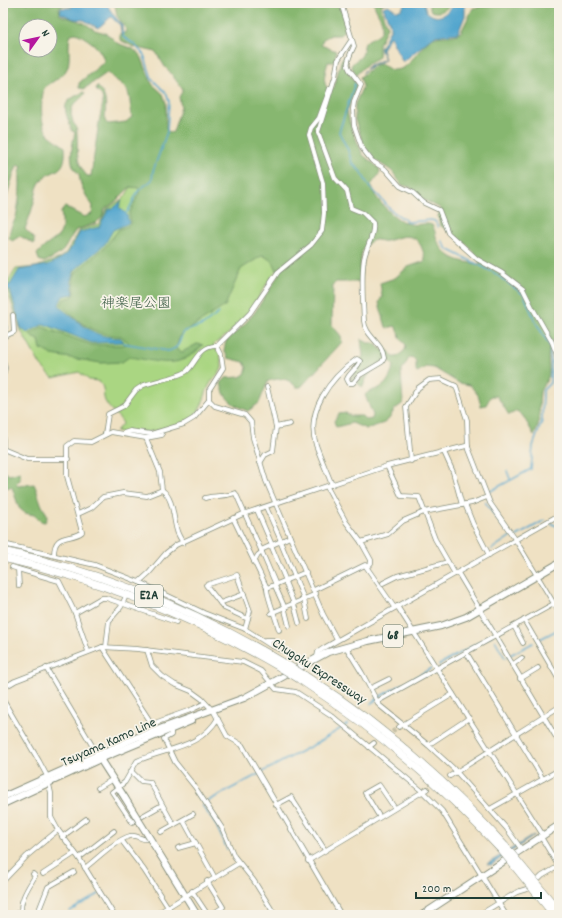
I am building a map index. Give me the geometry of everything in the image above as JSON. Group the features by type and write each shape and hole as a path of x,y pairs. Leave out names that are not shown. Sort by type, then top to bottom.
{"highway":[{"name":"Chugoku Expressway","path":"3,551 85,573 168,604 219,627 374,723 417,758 456,794 559,911"},
{"name":"Chugoku Expressway","path":"3,558 84,580 165,609 216,632 283,666"},
{"name":"Chugoku Expressway","path":"504,849 554,915"}],"main road":[{"name":"Tsuyama Kamo Line","path":"3,796 48,779 99,756 225,705 271,683 317,657 346,647 441,626 479,610 559,563"},
{"name":"Tsuyama Kamo Line","path":"99,756 171,729 213,710"},
{"path":"99,756 197,915"},
{"name":"Tsuyama Kamo Line","path":"3,804 48,779"},
{"path":"424,914 559,825"}],"street":[{"path":"341,3 354,46 347,60 347,65 361,85 354,102 353,119 358,138 366,155 385,169 400,186 412,192 424,203 439,210 448,233 476,259 502,273 523,288 552,342 559,360"},
{"path":"332,485 316,444 314,418 320,399 324,392 357,359 360,361 359,364 349,373 347,379 349,383 353,383 360,375 378,364 384,358 381,348 366,331 364,321 364,258 372,236 373,223 363,213 351,208 347,191 335,178 318,132 338,60 352,39"},
{"path":"105,434 108,414 124,406 136,390 150,382 186,372 196,356 210,347 217,346 250,313 278,272 311,245 322,231 324,213 323,183 309,134 311,128 319,118 332,86"},
{"path":"3,337 14,332 13,315"},
{"path":"124,433 130,431 151,434 184,424 194,418 208,400 209,390 223,368 221,354 217,346"},
{"path":"3,360 5,368 3,376"},
{"path":"411,461 405,410 418,388 429,380 441,379 456,386 467,420 468,447 487,497 515,539 559,612"},
{"path":"260,463 266,455 273,451 276,427 267,387"},
{"path":"208,400 215,406 248,417 252,426 260,463 266,481 328,624 338,640"},
{"path":"276,427 290,424"},
{"path":"56,561 54,548 60,540 82,532 67,476 67,446 74,441 91,442 111,432 124,433 146,438 162,436"},
{"path":"146,438 160,472 162,490 166,493 172,509 176,530 183,543"},
{"path":"3,439 3,449 27,459 68,459"},
{"path":"139,582 149,573 166,552 233,518 387,466 468,447"},
{"path":"444,452 455,479 463,505 489,555"},
{"path":"387,466 401,496 419,497 426,511 435,538 448,562 559,742"},
{"path":"328,487 346,522 361,542 371,560 371,563 367,568"},
{"path":"78,514 91,508 104,497 123,494 147,496 162,490"},
{"path":"205,498 226,497 235,493 246,513 276,586 289,626"},
{"path":"361,542 388,534 403,521 426,511 463,505 487,497"},
{"path":"266,507 296,577 304,599 308,619"},
{"path":"256,510 294,604 298,623"},
{"path":"317,657 318,652 338,640 559,515"},
{"path":"233,518 267,588 266,593 279,630"},
{"path":"254,562 261,551 290,537"},
{"path":"3,544 29,552 95,565 131,582 139,582 204,613 245,629 293,655 300,666"},
{"path":"383,582 397,576 448,562"},
{"path":"273,613 304,599 362,565 367,568 414,632 517,794 559,867 542,876 530,888 517,892 478,915"},
{"path":"12,567 57,578 75,613 88,651"},
{"path":"18,569 19,586"},
{"path":"267,588 276,586 306,572"},
{"path":"245,629 248,619 250,611 237,575 206,585 224,608 248,619"},
{"path":"220,603 244,594"},
{"path":"75,613 101,598 106,598 125,600 176,622"},
{"path":"125,600 109,621 104,647 152,724 205,703"},
{"path":"378,701 559,601"},
{"path":"524,620 559,680"},
{"path":"514,626 524,643"},
{"path":"265,640 273,640"},
{"path":"3,688 15,681 46,668 88,651 104,647 148,650 243,662 261,671 280,691 293,690 310,700 422,791 442,811 506,915"},
{"path":"346,647 371,688 378,701 378,705 405,724 456,772 490,809 522,850"},
{"path":"148,650 150,662 162,676 174,684 191,691 205,703 213,710 227,736 242,745 308,861 341,915"},
{"path":"466,652 543,779"},
{"path":"512,665 522,658"},
{"path":"46,668 99,756"},
{"path":"520,678 538,668"},
{"path":"371,688 389,679"},
{"path":"399,728 453,694"},
{"path":"3,700 40,761 48,779 52,805 51,818 62,837 79,858 114,915"},
{"path":"450,776 559,707"},
{"path":"162,805 132,822 112,792 125,782 138,760 171,751 186,745 209,732 218,718"},
{"path":"428,745 469,718"},
{"path":"171,729 171,735 164,739 175,762 195,787 222,828 234,856 254,881 275,915"},
{"path":"369,747 374,742"},
{"path":"490,809 559,770"},
{"path":"132,772 141,781 150,782 173,824"},
{"path":"98,788 113,779"},
{"path":"379,816 365,793 379,785 394,807"},
{"path":"308,861 379,816 427,789"},
{"path":"276,805 291,797 325,850"},
{"path":"161,832 193,814"},
{"path":"62,837 86,819"},
{"path":"183,820 215,878"},
{"path":"3,881 27,856 58,830"},
{"path":"79,858 114,831"},
{"path":"85,868 122,841 132,836 144,840 148,839"},
{"path":"122,841 144,870 173,915"},
{"path":"178,848 196,843"},
{"path":"43,874 75,853"},
{"path":"155,915 207,881 215,878 239,863"},
{"path":"38,915 48,887 74,872"},
{"path":"14,915 24,914 21,909 26,893 36,876 33,874"},
{"path":"192,891 210,915 224,907 207,881"},
{"path":"543,915 559,905"}],"green space":[{"path":"3,3 73,3 71,6 64,5 59,8 60,15 84,23 95,30 110,36 117,43 133,49 141,56 152,84 163,94 166,103 166,129 170,133 173,132 181,107 179,97 183,90 165,67 156,52 134,47 120,40 120,33 125,33 126,29 117,16 115,5 112,3 339,3 347,26 340,35 331,35 323,39 321,45 336,51 335,62 328,62 325,74 325,85 330,91 334,88 341,60 345,55 347,70 358,85 347,112 352,130 363,155 379,168 380,173 371,185 376,196 386,209 398,219 413,224 432,225 438,242 450,256 461,261 480,264 480,260 467,245 440,225 438,216 441,210 440,208 424,200 410,187 402,185 392,171 372,158 365,148 355,120 355,104 363,86 360,77 375,65 381,64 391,70 403,68 431,39 454,35 461,32 473,8 501,3 559,3 559,344 553,340 549,348 549,373 540,392 539,420 534,435 523,416 517,411 509,415 497,396 491,396 486,405 481,406 478,395 470,385 459,383 434,368 426,367 417,372 416,361 412,357 409,358 401,372 403,403 394,410 389,419 384,423 366,429 352,423 336,427 334,421 339,414 346,413 351,416 362,416 366,420 372,419 373,415 365,395 384,385 388,380 394,366 388,360 380,363 369,374 363,387 357,383 365,376 367,372 362,372 350,380 363,356 361,339 368,343 374,343 382,350 389,351 393,357 397,357 405,350 406,345 400,338 399,332 395,326 386,327 379,303 382,296 380,283 395,278 408,267 425,261 421,246 417,241 413,238 405,236 384,241 374,240 369,243 362,252 360,270 361,281 336,282 333,285 332,325 341,336 342,342 301,387 296,387 290,381 284,379 268,381 259,403 248,411 230,401 222,389 221,383 226,378 240,377 245,374 247,368 244,362 228,358 224,350 226,341 243,326 255,312 279,274 273,262 263,255 241,269 225,306 180,335 176,349 182,352 197,344 203,345 182,360 167,362 129,357 122,362 101,363 52,355 41,349 39,340 33,338 30,334 42,327 92,345 123,345 129,343 121,336 103,334 88,327 74,317 61,304 64,299 72,297 75,293 73,279 76,272 105,247 119,229 128,226 131,222 129,214 139,193 139,188 130,187 116,201 105,209 102,217 96,223 76,230 64,249 58,255 44,262 39,260 37,254 60,233 62,229 61,212 65,207 84,217 92,214 93,206 84,191 79,174 73,165 71,155 75,132 72,131 67,116 67,103 70,99 84,92 85,94 71,110 71,114 73,123 76,126 78,158 82,170 87,176 91,176 103,103 102,96 96,90 97,86 105,99 105,121 108,124 126,122 132,117 127,90 108,72 84,89 79,88 79,83 104,62 98,48 76,33 71,34 69,44 69,64 65,72 44,88 43,93 42,119 44,125 49,135 65,147 65,157 61,168 48,175 38,186 25,229 34,238 34,244 20,236 12,241 9,238 10,230 16,217 20,189 20,173 22,166 18,164 3,207"},
{"path":"374,3 385,3 382,4 381,9 387,27 379,44 379,57 367,64 356,75 351,66 362,55 365,43 369,39 379,34 382,30 382,23"},
{"path":"428,3 452,3 445,9 438,12 431,11"},
{"name":"神楽尾公園","path":"135,184 226,226 280,267 269,280 246,316 231,332 214,344 214,348 218,351 220,356 222,367 211,382 202,405 197,413 186,421 167,428 156,431 124,433 116,431 123,423 105,401 102,386 98,381 89,380 79,372 53,378 41,366 21,331 8,292 7,283 16,269 36,267 58,259 65,254 80,230 99,224 107,209 125,197 130,188"},
{"path":"3,470 9,475 20,472 20,480 16,484 18,486 34,484 46,512 47,518 45,522 40,521 34,515 25,513 19,508 12,487 3,488"}],"water":[{"path":"75,3 106,3 122,25 122,36 120,25 111,17 98,28 84,20 74,19 60,13 61,8 71,8"},
{"path":"405,3 424,3 426,11 431,15 439,16 446,13 456,3 465,3 465,16 458,33 434,36 404,61 402,61 390,36 382,49 384,58 380,49 390,30 390,24 383,7 388,5 397,11 402,9"},
{"path":"385,59 372,65 362,73 370,65"},
{"path":"122,200 119,207 127,215 129,223 113,230 105,244 75,270 71,279 74,294 63,296 59,304 61,308 88,329 103,336 121,338 124,342 92,343 44,324 27,333 21,328 10,290 3,289 3,287 10,285 19,270 48,265 60,259 68,253 80,232 99,227 108,210 115,207"},
{"path":"534,835 491,865 487,864"}],"waterway":[{"path":"122,32 123,37 134,44 144,55 152,79 166,93 169,101 167,132 153,171 152,180 138,191 125,214"},
{"path":"355,83 339,132 348,150 352,163 361,172 370,188 391,210 408,222 431,220 435,221 438,227"},
{"path":"442,241 447,249 493,272 524,295 535,321 550,346 550,383 543,390 542,421 533,446 531,469 487,493"},
{"path":"123,343 168,351 172,350 180,342 183,332 203,325 219,313"},
{"path":"3,318 8,328 3,330"},
{"path":"507,471 510,479"},
{"path":"485,502 497,519"},
{"path":"517,536 545,520"},
{"path":"499,522 505,528"},
{"path":"550,523 559,527"},
{"path":"492,549 511,536"},
{"path":"538,640 559,629"},
{"path":"439,665 492,635"},
{"path":"495,640 505,658"},
{"path":"508,656 533,643"},
{"path":"371,704 379,697 432,668"},
{"path":"208,801 317,743 348,724"},
{"path":"202,805 216,825 227,849"},
{"path":"70,911 99,894"}],"tunnel":[{"path":"387,735 399,727"}]}
